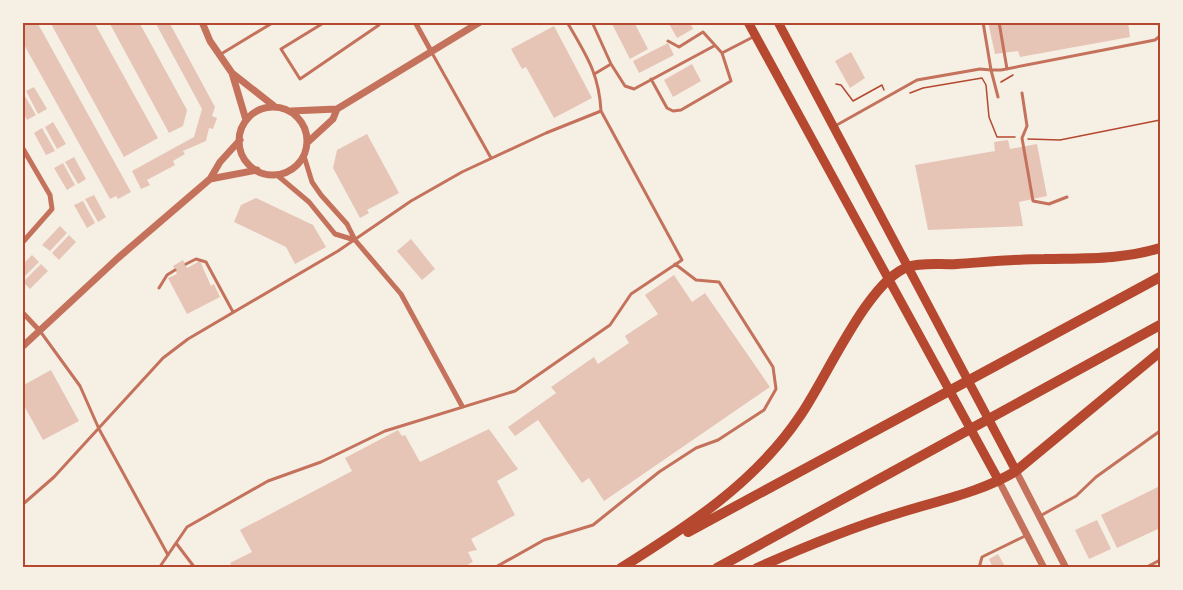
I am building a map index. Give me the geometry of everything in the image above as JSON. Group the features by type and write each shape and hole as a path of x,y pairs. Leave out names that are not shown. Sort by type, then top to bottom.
{"highway":[{"path":"748,22 999,481"},
{"path":"778,22 1016,471"},
{"path":"622,567 688,525 737,486 772,452 800,416 855,325 888,278 908,267 1031,259 1102,260 1161,248"},
{"path":"622,567 1161,277"},
{"path":"717,567 1161,325"},
{"path":"757,567 829,537 898,513 983,490 1016,471 1161,352"}],"street":[{"path":"202,22 232,73 246,120"},
{"path":"415,22 431,51"},
{"path":"232,73 274,106 291,111 337,109 480,22"},
{"path":"274,106 263,108 246,120 242,127 240,140 241,153 249,165 257,170 277,175 309,202 335,234 355,240"},
{"path":"308,142 333,119 337,109"},
{"path":"277,175 295,168 304,156 308,142 306,130 291,111"},
{"path":"22,347 118,258 210,179 220,162 240,140"},
{"path":"22,147 50,195 52,209 22,243"},
{"path":"304,156 312,182 347,224 355,240 401,294 462,406"},
{"path":"210,179 257,170"},
{"path":"22,312 40,331"},
{"path":"1016,471 1066,567"},
{"path":"999,481 1044,567"}],"lane":[{"path":"220,55 274,22"},
{"path":"325,22 281,49 300,80 380,25 378,22"},
{"path":"159,567 187,527 268,481 321,462 385,431 515,391 609,326 631,294 682,260 601,111 600,86 596,74 567,22"},
{"path":"592,22 625,86 634,89 714,46"},
{"path":"983,22 998,97"},
{"path":"999,22 1007,69"},
{"path":"1159,22 1161,31"},
{"path":"651,79 667,108 673,111 681,110 731,81 722,53 703,32 679,47 668,41"},
{"path":"722,53 756,36"},
{"path":"834,127 917,80 980,69 1007,69 1155,40 1161,36"},
{"path":"431,51 491,158"},
{"path":"596,74 612,64"},
{"path":"1022,93 1027,126 1022,138 1033,201 1049,204 1067,197"},
{"path":"22,505 54,477 163,358 188,339 355,240 411,201 491,158 601,111"},
{"path":"186,264 196,259 206,262 233,312"},
{"path":"494,567 544,540 593,525 659,472 696,448 718,440 764,410 777,389 773,367 719,282 696,280 675,264"},
{"path":"159,288 167,275 175,270"},
{"path":"40,331 80,386 99,429 168,555"},
{"path":"1039,516 1077,496 1096,477 1161,431"},
{"path":"980,567 981,557 1027,535"},
{"path":"176,543 195,567"},
{"path":"1145,567 1161,560"}],"path":[{"path":"908,93 923,88 982,78 986,85 989,117 997,137 1060,140 1161,120"},
{"path":"836,84 839,83 853,101 882,85 887,95"}],"building":[{"path":"22,22 37,22 131,192 118,199 116,196 110,199 22,41"},
{"path":"50,22 94,22 158,138 124,157"},
{"path":"109,22 139,22 187,110 183,126 169,133"},
{"path":"155,22 169,22 215,107 212,116 217,118 213,129 209,128 206,141 183,151 185,154 173,161 175,165 147,180 150,185 141,189 132,171 194,137 202,109"},
{"path":"611,22 634,22 648,49 630,59"},
{"path":"668,22 690,22 693,29 677,38"},
{"path":"988,22 1128,22 1130,37 1020,57 1018,51 995,54"},
{"path":"554,26 592,98 554,118 526,67 522,69 511,49"},
{"path":"668,43 674,55 639,73 633,61"},
{"path":"851,52 865,78 850,88 835,61"},
{"path":"692,64 701,81 673,97 664,80"},
{"path":"34,87 47,109 38,114 26,91"},
{"path":"22,91 36,115 27,120 22,111"},
{"path":"53,122 66,144 57,149 45,127"},
{"path":"42,128 55,151 46,155 34,133"},
{"path":"367,134 399,193 367,210 369,213 360,218 333,168 337,150"},
{"path":"1008,140 1010,149 1037,144 1047,196 1019,202 1023,226 928,230 915,165 995,151 994,142"},
{"path":"74,157 86,179 78,184 65,162"},
{"path":"63,163 75,185 67,190 54,168"},
{"path":"94,195 106,217 98,222 85,199"},
{"path":"256,198 313,225 326,247 295,264 286,247 234,222 241,205"},
{"path":"83,201 95,223 87,228 74,205"},
{"path":"60,226 67,233 50,251 42,245"},
{"path":"69,235 76,242 59,260 52,253"},
{"path":"411,239 435,269 422,280 397,251"},
{"path":"32,255 39,262 22,279 22,265"},
{"path":"183,260 187,268 200,261 211,286 214,284 220,297 187,314 168,278 177,274 173,266"},
{"path":"41,264 48,271 30,289 23,282"},
{"path":"674,275 692,302 705,293 770,387 604,501 589,478 582,483 538,420 515,436 508,427 556,393 551,387 594,357 598,364 629,343 625,336 658,314 645,295"},
{"path":"51,370 79,421 43,440 22,402 22,386"},
{"path":"489,429 518,469 497,481 515,515 471,539 477,550 468,552 473,562 462,568 233,568 230,563 252,552 240,530 352,471 345,458 398,430 402,436 405,435 420,462"},
{"path":"1160,486 1160,528 1117,548 1101,515"},
{"path":"1097,520 1111,549 1089,559 1075,530"},
{"path":"998,554 1006,568 993,568 989,559"}]}
